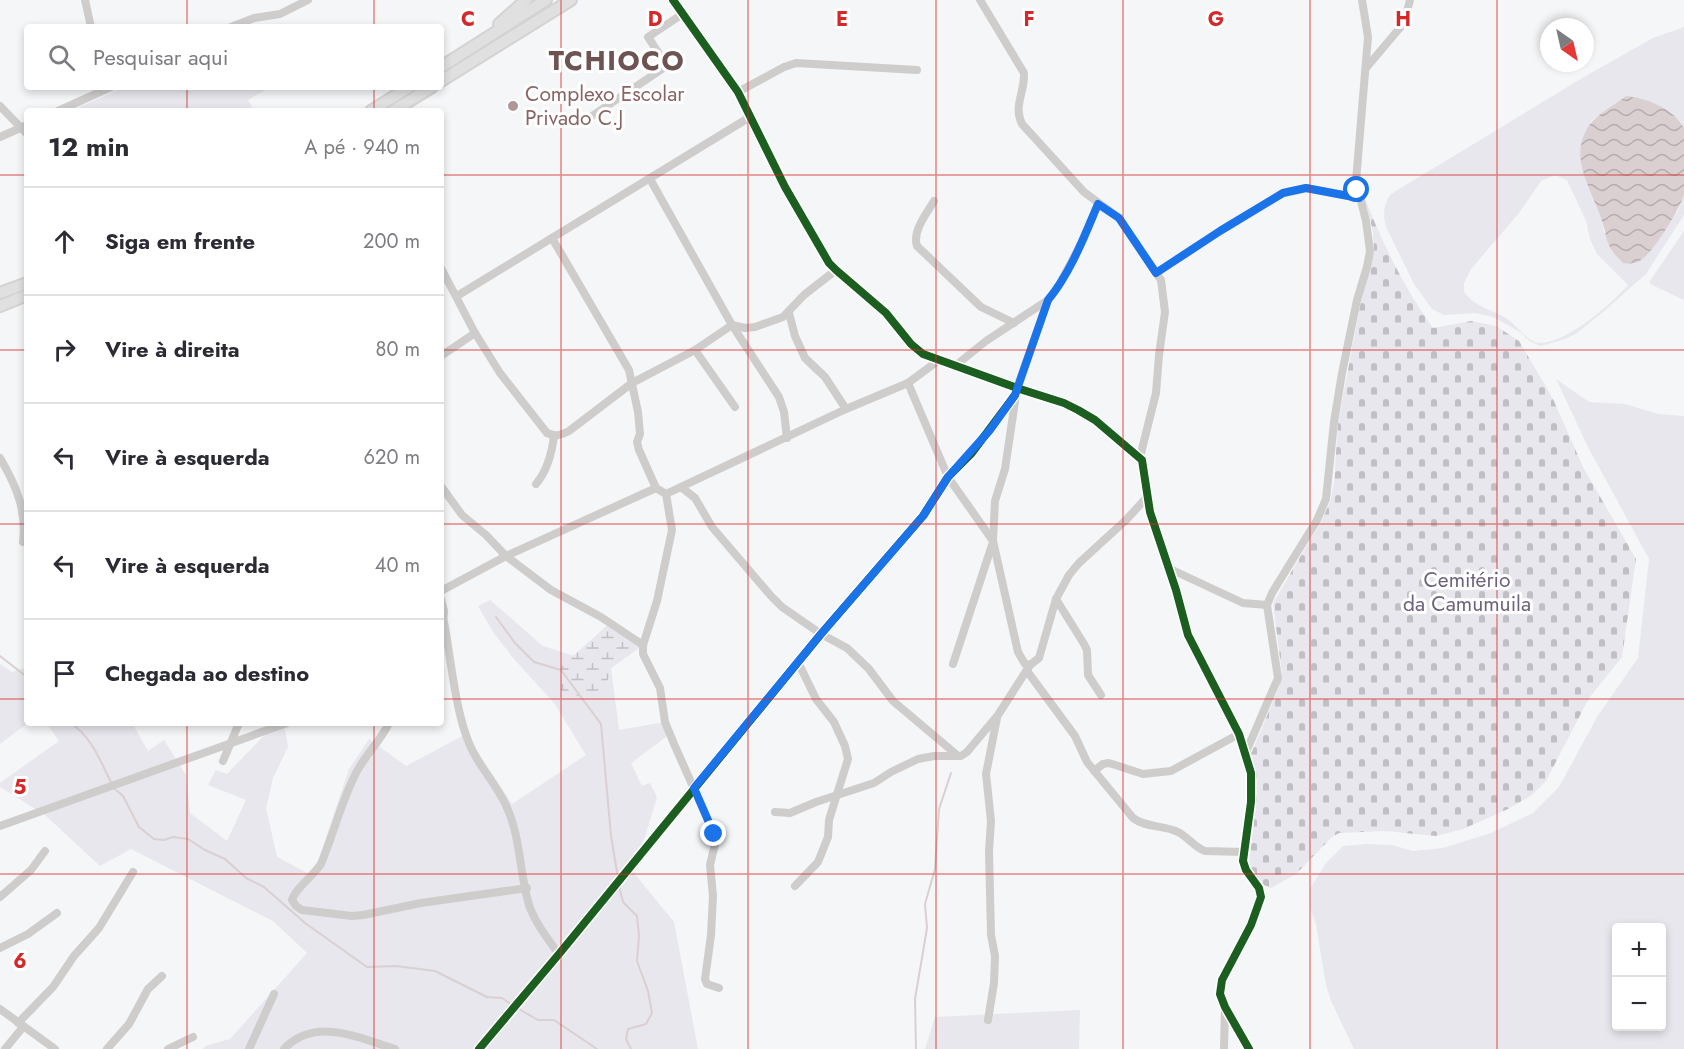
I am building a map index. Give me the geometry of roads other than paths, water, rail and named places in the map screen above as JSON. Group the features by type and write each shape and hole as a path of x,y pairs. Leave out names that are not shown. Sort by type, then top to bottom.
{"main road":[{"path":"479,42 526,0"},
{"path":"444,65 546,0"},
{"path":"444,79 571,0"},
{"path":"375,108 404,90"},
{"path":"398,108 427,90"},
{"path":"0,293 24,284"},
{"path":"0,306 24,296"}],"street":[{"path":"85,0 90,24"},
{"path":"239,24 254,18 280,14 308,0"},
{"path":"673,0 738,92 784,187 836,270 886,313 923,354 1016,392 1064,403 1095,420 1140,457 1144,464 1150,512 1193,648 1239,734 1251,773 1251,802 1243,861 1246,870 1259,888 1261,897 1251,926 1222,980 1220,994 1249,1049"},
{"path":"980,0 1024,73 1017,110 1022,124 1084,192 1119,218 1163,287 1165,312 1156,393 1140,457"},
{"path":"1246,752 1278,678 1267,605 1317,520 1326,499 1334,422 1370,252 1366,221 1356,181 1368,37 1362,0"},
{"path":"1366,68 1404,22 1410,0"},
{"path":"592,116 665,67 665,63 648,37 684,13"},
{"path":"738,92 796,63 917,70"},
{"path":"63,108 93,91"},
{"path":"0,106 24,128"},
{"path":"457,296 750,117"},
{"path":"0,137 24,129"},
{"path":"650,179 732,326 782,405 787,438"},
{"path":"1156,273 1283,193 1306,188 1359,198"},
{"path":"934,201 917,231 915,239 918,246 981,307 1014,323"},
{"path":"953,664 993,541 995,501 1005,469 1016,392 1048,300 1063,278 1083,240 1098,204"},
{"path":"552,238 629,370 640,434 639,450 656,488 666,494 672,530 657,601 643,645 644,654 660,688 665,722 714,834 715,844 710,865 713,896 705,979 712,986 719,988"},
{"path":"444,273 475,333 500,373 547,434 554,436 568,431 632,383 695,350 732,326 755,327 783,317 804,295 836,270"},
{"path":"955,366 986,341 1048,300"},
{"path":"789,313 795,336 805,358 830,385 846,409"},
{"path":"444,354 475,333"},
{"path":"695,350 735,407"},
{"path":"666,494 846,409 908,383 939,360"},
{"path":"908,383 948,477 993,541 1018,652 1075,736 1081,754 1139,823 1180,833 1200,850 1244,852"},
{"path":"479,1049 821,634 923,516 948,477 984,438 1016,392"},
{"path":"536,484 542,477 552,450 554,436"},
{"path":"0,458 12,479 22,506 24,520"},
{"path":"681,487 695,498 712,527 771,596 821,634 848,648 881,684 893,701 957,756"},
{"path":"444,589 506,556 656,488"},
{"path":"444,490 462,515 506,556 550,590 601,617 643,645"},
{"path":"775,812 790,813 874,783 918,759 957,756 967,752 998,715 1029,668 1039,658 1062,586 1079,563 1126,520 1148,496"},
{"path":"23,542 24,534"},
{"path":"1168,568 1243,603 1267,605"},
{"path":"1056,599 1087,650 1088,675 1101,695"},
{"path":"444,632 469,744 509,811 530,907 540,928 559,954"},
{"path":"795,886 818,862 828,837 830,820 848,759 834,722 816,699 798,662"},
{"path":"988,1020 994,983 995,956 991,935 989,851 991,821 986,774 998,715"},
{"path":"223,761 237,726"},
{"path":"0,826 278,726"},
{"path":"387,726 355,775 321,864 313,876 294,893 292,900 296,906 302,910 352,916 421,903 526,888"},
{"path":"1094,771 1103,764 1109,763 1143,774 1171,771 1239,734"},
{"path":"0,897 31,870 45,851"},
{"path":"5,1049 74,956 97,931 133,872"},
{"path":"0,948 28,934 57,913"},
{"path":"106,1049 129,1024 148,989 162,976"},
{"path":"249,1049 274,994"},
{"path":"1224,1049 1225,1007"},
{"path":"0,1009 55,1049"},
{"path":"284,1049 292,1041 311,1032 330,1031 395,1049"},
{"path":"168,1049 193,1037"}],"water":[{"path":"1626,96 1643,99 1667,110 1684,128 1684,194 1682,200 1652,249 1641,260 1630,264 1623,263 1609,246 1601,218 1584,176 1580,154 1581,144 1588,127 1603,112"}],"waterway":[{"path":"496,617 515,643 534,662 561,670 601,724 611,836 618,878"},
{"path":"0,656 24,675"},
{"path":"75,726 90,742 112,784"},
{"path":"916,1049 915,999 927,928 925,904 935,869 939,809 951,773"},
{"path":"115,789 123,796 139,827 154,839 164,840 173,837 188,839 225,859 246,878 264,887 305,923 367,967 396,966 435,971 487,997 502,998 512,1005"},
{"path":"619,886 623,902 637,916 639,936 637,961 648,991 652,1013 646,1024 628,1029 626,1039 631,1049"},
{"path":"517,1008 538,1020 554,1020 597,1049"}],"place":[{"name":"Complexo Escolar Privado C.J","path":"513,106"}],"district":[{"name":"TCHIOCO","path":"617,60"}],"park label":[{"name":"Cemitério da Camumuila","path":"1467,592"}]}
